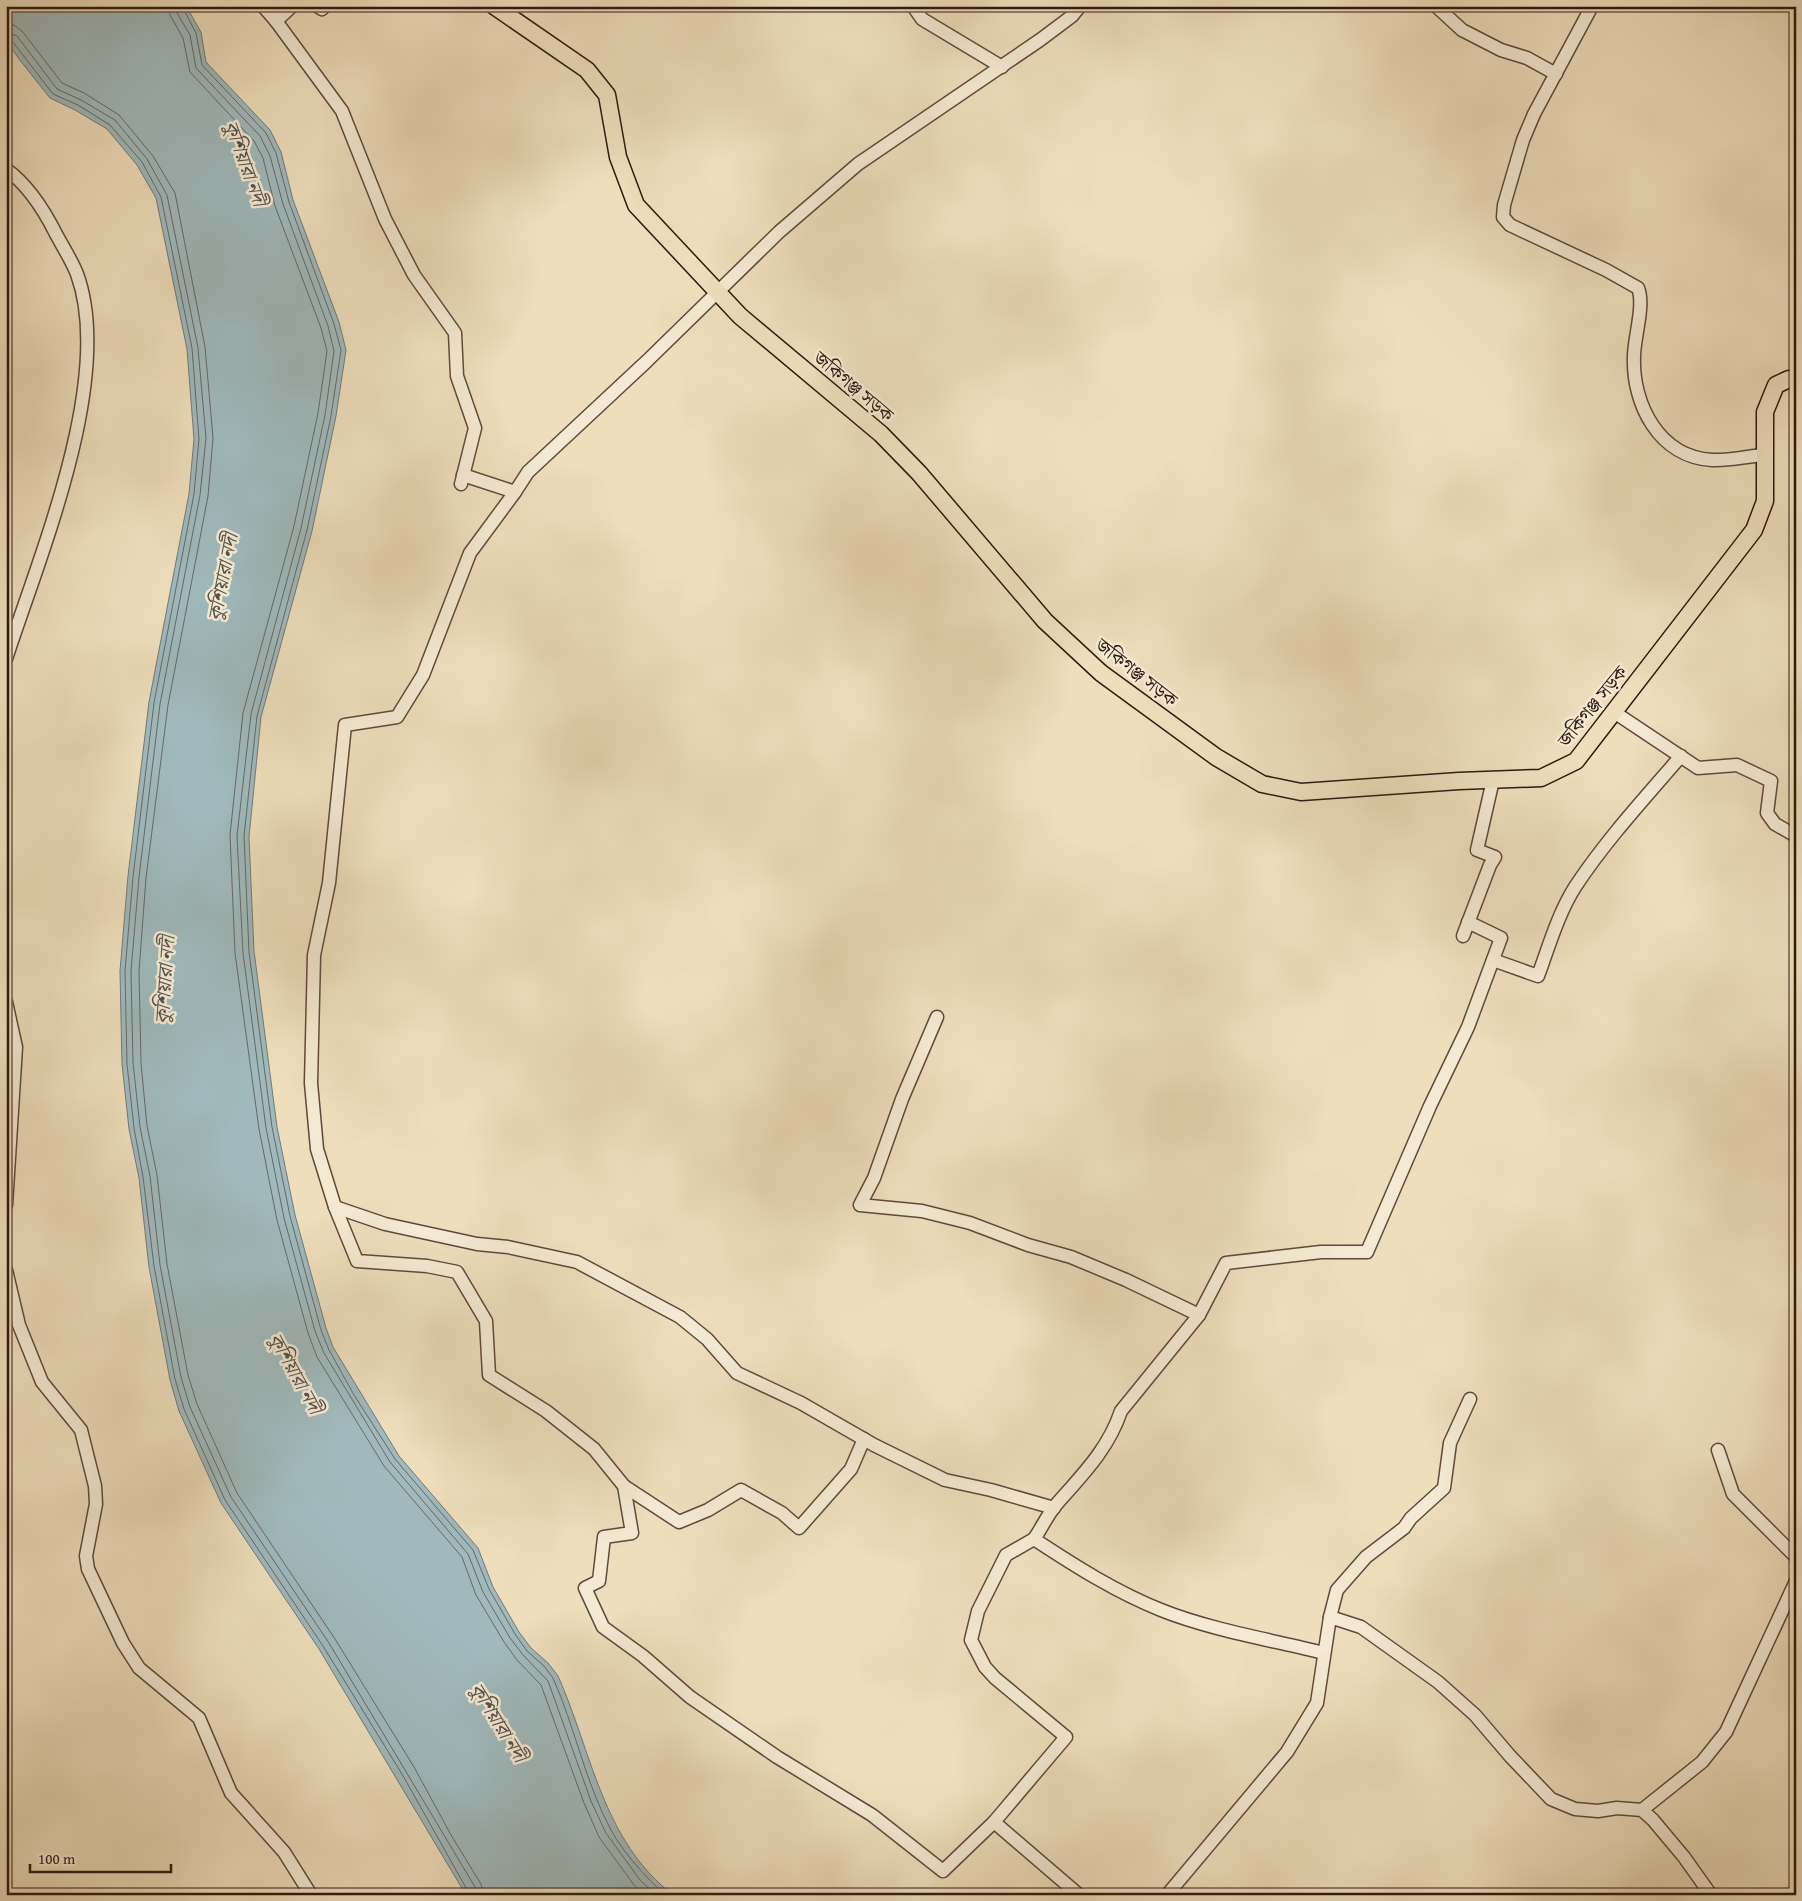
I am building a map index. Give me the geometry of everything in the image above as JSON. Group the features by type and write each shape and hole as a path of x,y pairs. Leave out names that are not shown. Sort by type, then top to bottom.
{"main road":[{"name":"জকিগঞ্জ সড়ক","path":"494,6 587,70 607,95 618,157 636,205 740,316 887,441 919,473 1045,622 1101,673 1216,757 1262,784 1301,792 1542,778 1576,761 1754,530 1765,501 1765,412 1776,385 1789,379 1796,381"}],"street":[{"path":"263,6 342,111 384,219 414,275 455,333 458,376 475,428 462,480 514,492"},
{"path":"276,21 292,6"},
{"path":"317,6 322,9 325,6"},
{"path":"914,6 922,18 1002,67"},
{"path":"864,1439 851,1470 799,1528 782,1513 741,1490 708,1510 679,1522 624,1486 594,1449 546,1411 489,1375 486,1321 457,1272 427,1266 357,1261 335,1207 317,1149 311,1083 314,955 329,883 345,724 397,717 423,675 470,553 528,472 647,361 778,232 858,164 1002,67 1072,16 1080,6"},
{"path":"1436,6 1462,30 1501,50 1526,58 1556,74"},
{"path":"1592,6 1523,140 1504,205 1503,217 1510,226 1606,270 1638,288 1640,299 1634,357 1639,402 1644,414 1662,437 1683,452 1711,460 1765,455"},
{"path":"6,169 15,175 45,213 77,275 86,316 86,377 72,450 50,528 6,659"},
{"path":"1614,712 1698,768 1737,765 1771,781 1767,813 1775,824 1796,836"},
{"path":"1493,960 1538,976 1554,931 1574,889 1616,831 1681,756"},
{"path":"1462,936 1490,865 1495,857 1477,850 1493,780"},
{"path":"624,1486 632,1533 604,1537 599,1581 585,1588 603,1627 643,1656 690,1697 777,1757 872,1815 943,1871 994,1822 1066,1737 995,1678 985,1667 971,1640 978,1611 1006,1555 1034,1539 1054,1508 1088,1470 1115,1430 1121,1411 1199,1315 1226,1263 1321,1252 1367,1252 1430,1106 1468,1028 1501,938 1468,922"},
{"path":"6,1002 16,1047 6,1205"},
{"path":"937,1017 902,1099 874,1178 860,1205 922,1211 970,1223 1028,1245 1071,1257 1126,1280 1199,1315"},
{"path":"335,1207 385,1224 477,1244 508,1247 577,1262 680,1318 707,1339 737,1372 801,1403 864,1439 945,1480 1054,1508"},
{"path":"6,1270 19,1325 42,1382 81,1430 96,1486 96,1504 86,1556 88,1569 123,1643 139,1668 199,1718 231,1793 284,1852 311,1895"},
{"path":"1167,1895 1287,1752 1317,1703 1330,1617 1337,1590 1366,1557 1404,1528 1410,1518 1444,1488 1450,1443 1470,1398"},
{"path":"1718,1450 1734,1494 1796,1557"},
{"path":"1034,1539 1103,1582 1162,1610 1201,1622 1324,1653"},
{"path":"1642,1810 1702,1762 1726,1732 1796,1581"},
{"path":"1330,1617 1361,1628 1438,1682 1475,1715 1510,1756 1551,1799 1575,1809 1598,1811 1617,1808 1642,1810 1654,1820 1711,1895"},
{"path":"994,1822 1079,1895"}],"water":[{"name":"কুশিয়ারা নদী","path":"6,6 186,6 201,32 206,62 270,130 281,152 293,200 339,322 346,350 336,416 312,531 261,717 249,837 254,951 277,1127 295,1215 333,1347 399,1456 478,1548 493,1587 519,1632 531,1648 548,1663 558,1676 614,1822 630,1848 649,1873 673,1895 466,1895 319,1649 221,1503 179,1411 170,1380 149,1267 139,1178 129,1129 122,1064 120,971 128,876 149,702 189,494 194,439 187,349 156,198 137,165 107,129 50,98 19,59 6,40"}]}
